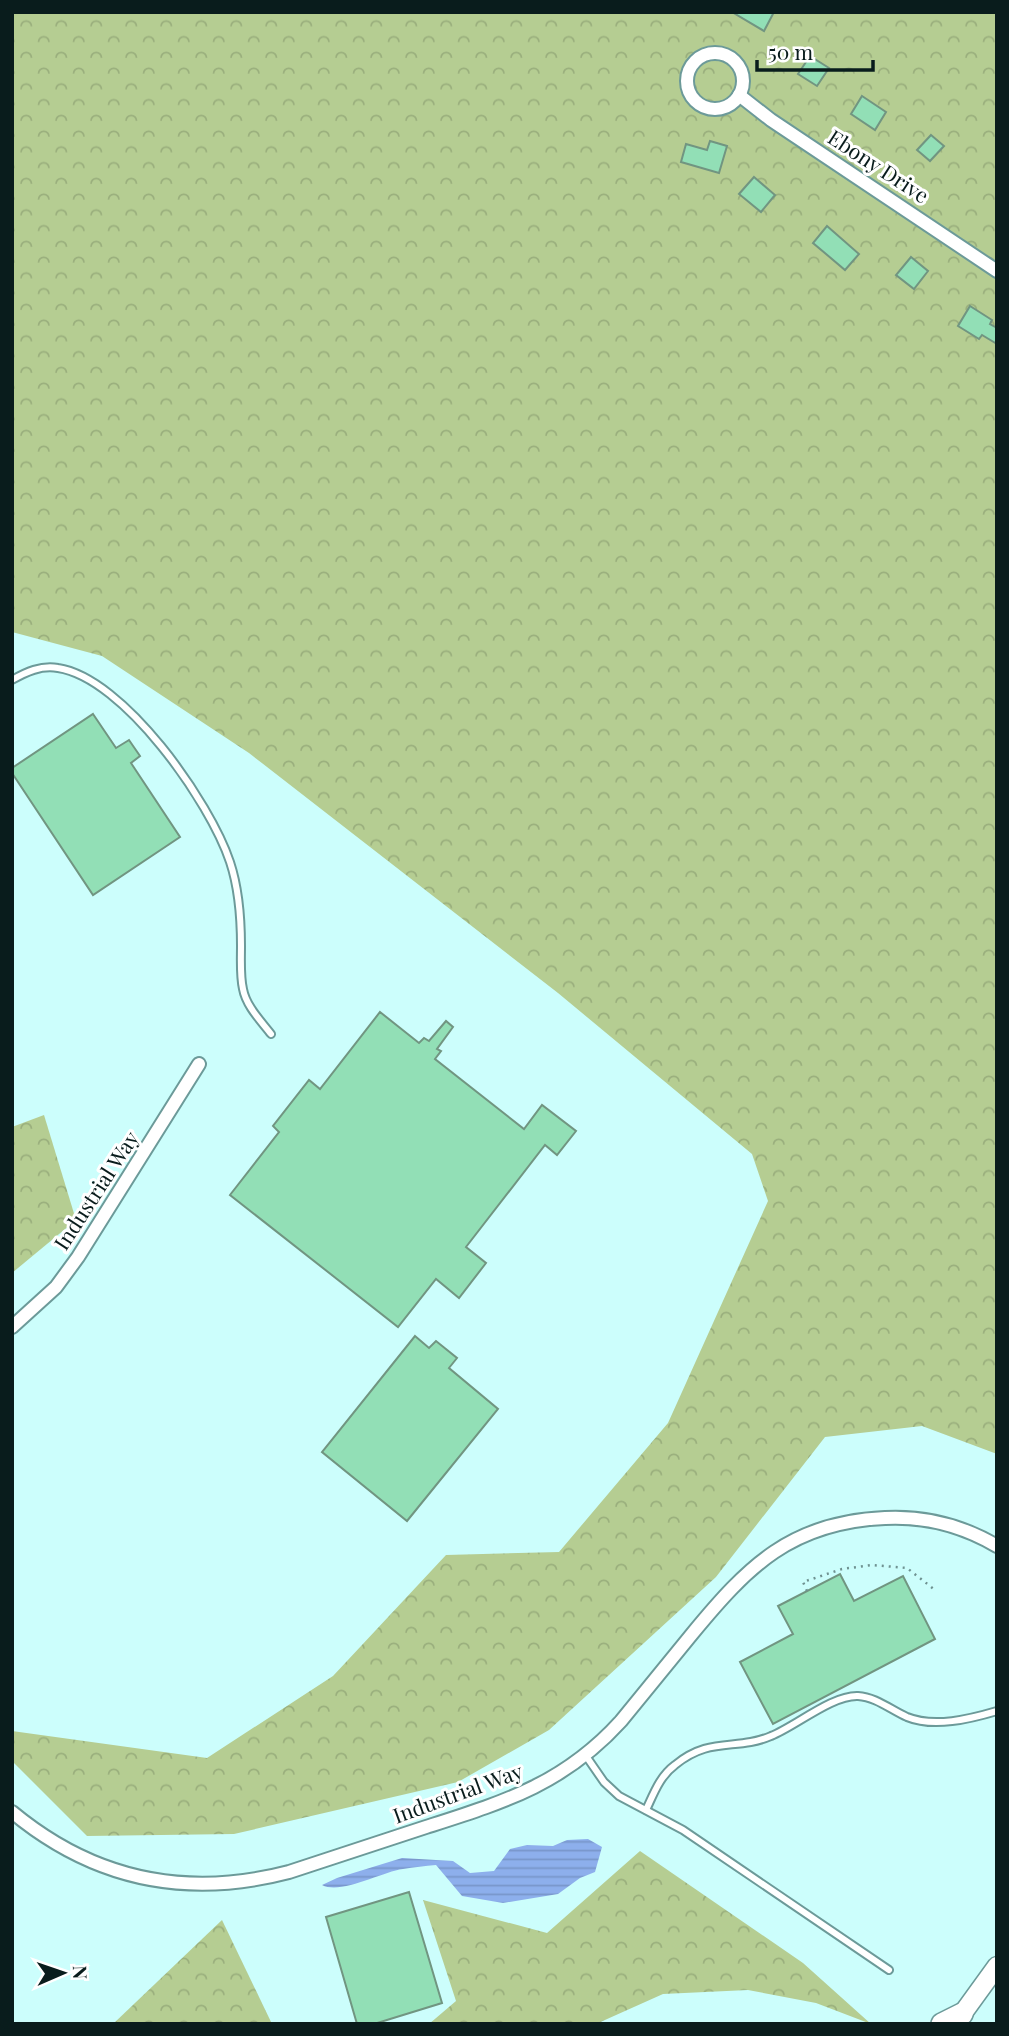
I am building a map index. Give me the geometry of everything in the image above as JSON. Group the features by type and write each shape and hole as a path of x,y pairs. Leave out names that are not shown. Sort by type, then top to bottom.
{"highway":[{"path":"942,2024 959,2019"}],"street":[{"path":"710,54 728,56 736,62 743,77 740,95 726,107 710,109 698,103 692,96 688,87 689,72 695,62 710,54"},
{"name":"Ebony Drive","path":"740,95 771,120 997,271"},
{"name":"Industrial Way","path":"12,1327 56,1287 78,1257 199,1064"},
{"name":"Industrial Way","path":"12,1812 71,1853 115,1872 167,1883 225,1883 268,1878 501,1802 545,1782 586,1756 621,1721 725,1593 767,1555 790,1541 840,1522 900,1517 957,1527 981,1536 997,1546"},
{"path":"959,2019 997,1966"}],"lane":[{"path":"12,680 42,667 59,668 82,677 101,688 130,713 181,772 208,813 231,865 241,925 243,990 247,1002 271,1034"},
{"path":"646,1810 665,1774 691,1754 719,1744 753,1742 769,1737 849,1696 871,1698 908,1718 923,1721 947,1721 997,1711"},
{"path":"586,1756 613,1791 682,1830 889,1970"}],"path":[{"path":"807,1591 803,1582 842,1569 872,1565 907,1568 935,1590"}],"green space":[{"path":"12,12 997,12 997,1454 922,1426 825,1437 716,1577 549,1730 458,1782 234,1834 87,1836 12,1761 12,1731 207,1758 333,1676 446,1555 559,1552 668,1423 768,1201 752,1154 558,993 249,753 102,656 12,632"},
{"path":"44,1115 76,1220 12,1273 12,1127"},
{"path":"640,1851 803,1963 871,2024 816,2003 748,1990 663,1994 596,2024 429,2024 456,2001 423,1900 547,1933"},
{"path":"222,1920 272,2024 113,2024"}],"water":[{"path":"588,1839 602,1847 595,1872 580,1878 558,1894 503,1903 462,1896 436,1865 394,1871 340,1887 322,1885 402,1858 453,1861 470,1873 494,1871 510,1849 527,1845 553,1846 567,1840"}],"building":[{"path":"732,12 774,12 764,31"},
{"path":"810,56 829,68 817,86 798,74"},
{"path":"862,96 886,112 875,130 851,114"},
{"path":"931,135 944,146 930,161 917,150"},
{"path":"710,141 727,146 719,173 681,162 686,144 707,150"},
{"path":"754,177 775,195 761,212 739,194"},
{"path":"827,226 859,254 845,270 813,243"},
{"path":"911,257 928,271 914,289 896,275"},
{"path":"970,306 992,320 990,324 997,328 997,344 982,335 979,339 958,326"},
{"path":"93,714 116,748 129,740 140,756 131,763 180,837 93,895 12,773 12,768"},
{"path":"380,1012 419,1043 424,1038 429,1041 446,1021 453,1027 437,1049 441,1051 435,1059 524,1129 542,1105 576,1131 557,1155 545,1145 466,1247 486,1263 459,1298 436,1279 398,1327 230,1195 279,1132 273,1126 309,1080 320,1089"},
{"path":"415,1336 429,1348 436,1341 457,1358 449,1368 498,1409 407,1521 322,1452"},
{"path":"840,1574 854,1601 903,1576 935,1639 773,1724 740,1662 793,1634 778,1606"},
{"path":"409,1892 442,2003 374,2024 357,2024 326,1917"}]}
